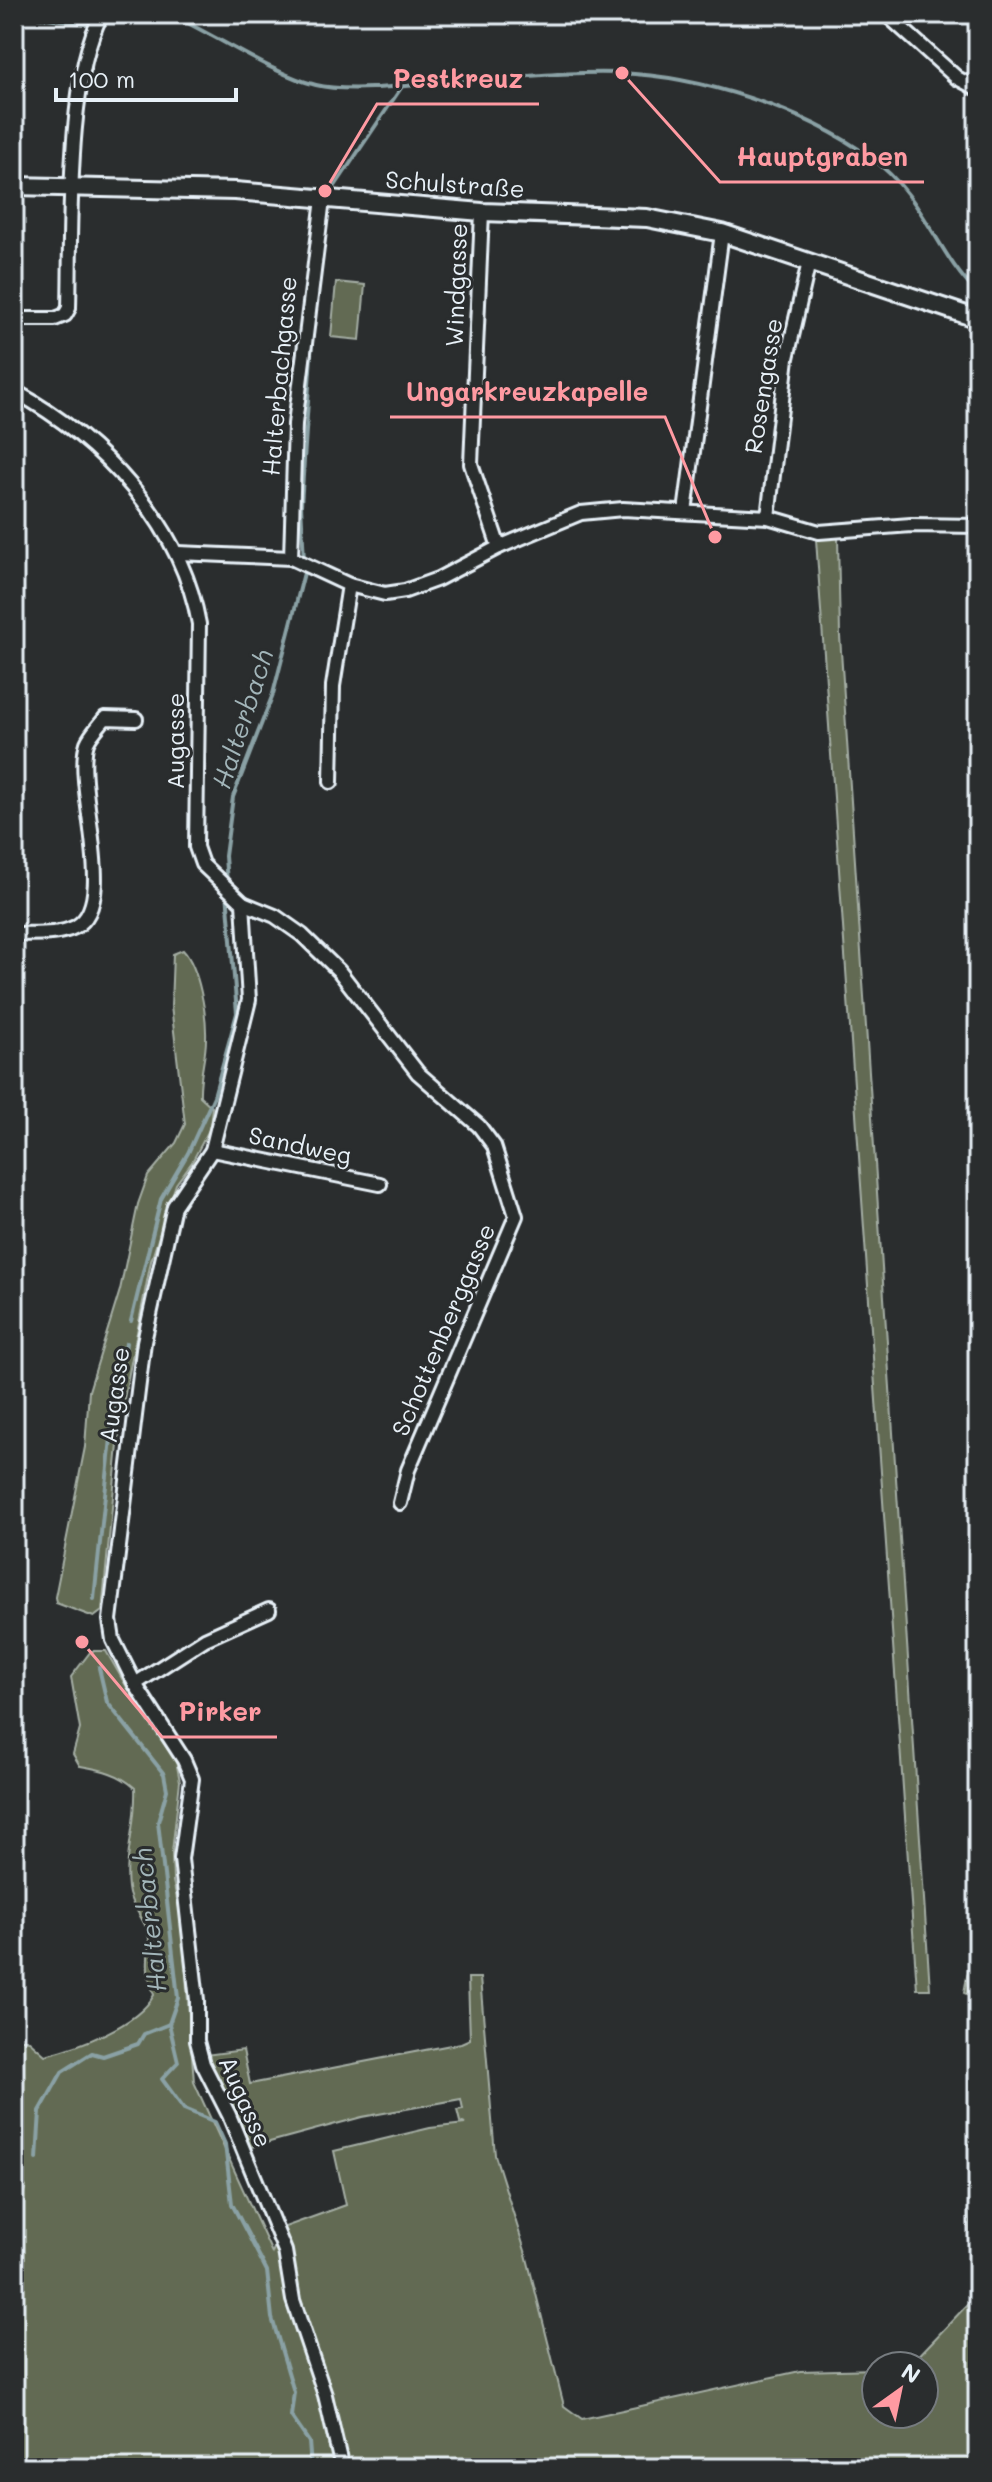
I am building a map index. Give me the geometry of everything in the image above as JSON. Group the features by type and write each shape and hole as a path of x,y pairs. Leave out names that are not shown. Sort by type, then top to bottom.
{"street":[{"path":"886,14 957,78 978,89"},
{"path":"14,319 55,319 65,315 69,308 71,190 84,72 93,30 101,16"},
{"name":"Schulstraße","path":"14,186 71,190 235,191 482,212 647,218 722,233 978,319"},
{"name":"Halterbachgasse","path":"300,561 295,424 323,199"},
{"name":"Windgasse","path":"482,212 471,464 499,547"},
{"path":"685,512 722,233"},
{"name":"Rosengasse","path":"768,517 787,358 809,262"},
{"name":"Augasse","path":"14,391 63,421 116,468 178,553 193,589 199,624 196,847 202,864 240,900 249,1000 212,1150 174,1206 144,1342 110,1620 113,1640 135,1684 184,1760 192,1779 181,1859 197,2000 197,2041 203,2064 229,2115 285,2251 293,2300 325,2395 342,2468"},
{"path":"178,553 300,561 349,585 385,594 405,591 581,513 623,509 768,517 819,532 911,525 978,526"},
{"path":"331,782 333,686 349,585"},
{"path":"14,934 59,932 77,926 89,913 96,890 87,790 87,743 105,718 136,719"},
{"name":"Schottenberggasse","path":"240,900 275,916 302,935 339,971 418,1073 479,1126 494,1146 516,1216 408,1470 400,1503"},
{"name":"Sandweg","path":"212,1150 380,1184"},
{"path":"135,1684 205,1639 269,1610"}],"green space":[{"path":"336,282 365,285 360,340 331,337"},
{"path":"838,537 840,636 930,1989 917,1989 816,539"},
{"path":"183,950 198,979 205,1017 200,1096 212,1107 210,1128 176,1184 151,1261 121,1414 102,1611 94,1617 56,1603 55,1597 85,1447 89,1391 120,1290 138,1204 148,1176 176,1143 185,1124 171,1006 173,954"},
{"path":"91,1651 106,1651 139,1708 176,1761 180,1781 172,1852 173,1881 182,1921 194,2082 272,2253 282,2228 346,2205 334,2151 430,2128 465,2124 460,2122 457,2110 463,2109 461,2099 362,2117 251,2147 205,2055 243,2050 250,2084 461,2043 470,2039 468,1978 480,1978 495,2155 526,2254 564,2406 582,2419 800,2371 860,2369 860,2430 940,2430 940,2350 924,2350 968,2304 973,2125 978,2083 978,2468 14,2468 14,2214 26,2187 14,2170 14,2039 27,2039 45,2055 90,2041 134,2016 154,1995 148,1973 148,1933 128,1888 135,1788 116,1776 80,1766 73,1754 80,1729 71,1677"},
{"path":"978,1918 978,2015 976,1998 964,1993"}],"waterway":[{"path":"21,14 94,25"},
{"path":"102,23 121,14"},
{"path":"169,14 262,63 316,85 382,88 556,74 619,73 683,81 750,98 783,110 844,140 889,173 904,189 963,278 978,294"},
{"path":"333,189 403,85"},
{"name":"Halterbach","path":"304,560 301,505 313,325"},
{"name":"Halterbach","path":"227,883 225,856 233,797 273,694 305,569"},
{"name":"Halterbach","path":"131,1321 161,1199 188,1153 214,1096 237,1013 227,892"},
{"name":"Halterbach","path":"94,1599 112,1429 126,1343"},
{"name":"Halterbach","path":"99,1668 107,1702 164,1774 167,1790 158,1822 178,1998 169,2024 178,2062 162,2079 184,2109 215,2122 225,2144 232,2204 267,2271 272,2318 294,2392 291,2416 309,2442 311,2468"},
{"path":"37,2159 40,2111 62,2072 92,2053 103,2056 138,2044 144,2034 169,2024"}],"place":[{"name":"Hauptgraben","path":"622,73"},
{"name":"Pestkreuz","path":"325,191"},
{"name":"Ungarkreuzkapelle","path":"715,537"},
{"name":"Pirker","path":"82,1642"}]}
